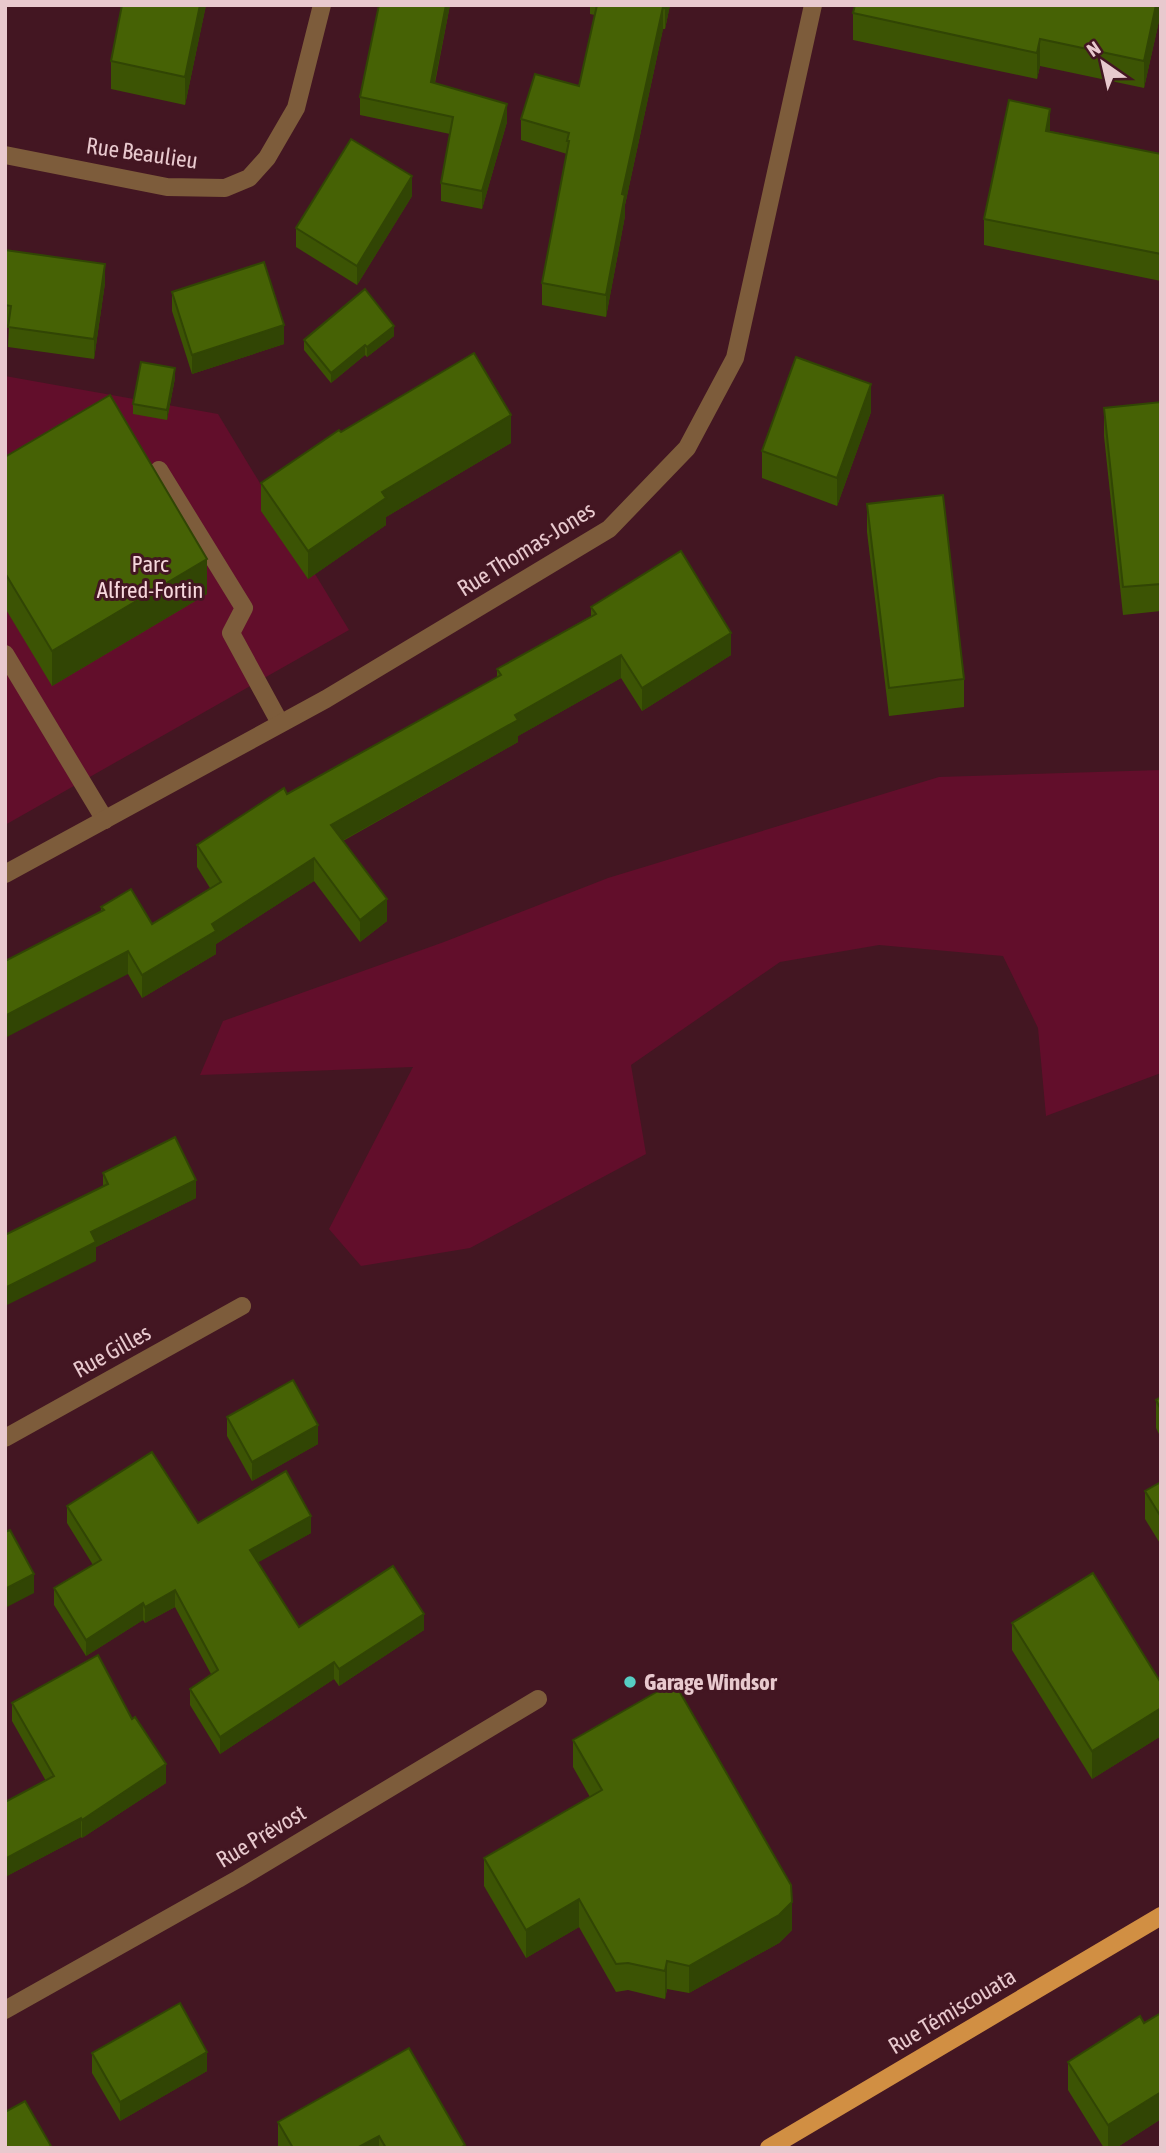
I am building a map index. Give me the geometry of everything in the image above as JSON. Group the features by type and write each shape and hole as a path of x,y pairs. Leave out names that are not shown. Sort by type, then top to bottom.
{"main road":[{"name":"Rue Témiscouata","path":"769,2148 1161,1916"}],"street":[{"name":"Rue Beaulieu","path":"5,155 167,187 225,188 249,178 267,158 296,108 322,5"},
{"name":"Rue Thomas-Jones","path":"5,874 337,692 609,529 687,448 735,358 813,5"},
{"path":"159,470 244,608 231,633 280,723"},
{"path":"5,654 105,820"},
{"name":"Rue Gilles","path":"5,1438 242,1306"},
{"name":"Rue Prévost","path":"5,2010 238,1879 538,1699"}],"green space":[{"name":"Parc Alfred-Fortin","path":"5,376 218,414 349,630 5,825"},
{"path":"1161,770 1161,1073 1046,1116 1038,1028 1003,956 879,945 780,962 631,1065 646,1154 470,1248 361,1266 329,1229 413,1067 200,1075 223,1021 444,942 608,878 939,777"}],"building":[{"path":"122,5 200,5 185,77 111,61"},
{"path":"379,5 446,5 431,82 507,104 482,191 441,183 453,117 360,97"},
{"path":"597,5 666,5 663,7 622,194 625,195 606,295 542,283 569,133 521,119 535,74 579,86"},
{"path":"855,5 1156,5 1144,61 1040,39 1037,53 853,13"},
{"path":"1009,100 1050,109 1046,131 1161,154 1161,254 984,219"},
{"path":"351,139 412,176 357,266 296,228"},
{"path":"5,250 105,264 94,339 8,327 11,306 5,305"},
{"path":"264,262 284,325 192,355 172,292"},
{"path":"365,289 394,326 367,347 365,345 331,373 304,340"},
{"path":"474,353 511,415 382,492 386,498 308,551 261,483 339,430 341,432"},
{"path":"796,357 871,384 837,478 762,451"},
{"path":"141,362 175,368 167,410 133,404"},
{"path":"110,395 207,559 52,651 5,573 5,457"},
{"path":"1161,402 1161,584 1123,587 1104,408"},
{"path":"943,495 964,679 889,688 867,504"},
{"path":"681,551 731,633 642,688 621,655 515,715 518,720 331,825 387,899 360,920 314,858 212,924 216,931 142,975 128,951 5,1016 5,961 104,910 101,907 131,889 152,924 221,882 197,845 284,788 287,794 501,675 497,669 596,614 591,607"},
{"path":"175,1137 196,1180 91,1232 96,1242 5,1288 5,1232 7,1234 108,1184 103,1173"},
{"path":"293,1380 318,1425 252,1462 227,1417"},
{"path":"1161,1397 1161,1410 1156,1400"},
{"path":"152,1452 198,1523 286,1471 311,1516 250,1550 299,1627 393,1566 424,1614 339,1669 334,1662 220,1737 190,1689 218,1670 175,1590 145,1607 143,1603 86,1640 54,1588 101,1560 67,1506"},
{"path":"1161,1482 1161,1517 1145,1491"},
{"path":"10,1530 34,1574 5,1589 5,1532"},
{"path":"1093,1573 1161,1683 1161,1708 1092,1751 1012,1623"},
{"path":"98,1655 132,1719 135,1717 166,1764 82,1820 81,1818 5,1859 5,1802 54,1776 12,1703"},
{"path":"674,1682 791,1885 792,1902 779,1915 689,1966 667,1961 665,1971 628,1963 616,1964 579,1899 526,1930 484,1858 602,1790 573,1740"},
{"path":"180,2003 207,2052 120,2102 92,2053"},
{"path":"1161,2013 1161,2092 1108,2125 1068,2062 1140,2016 1144,2023"},
{"path":"409,2048 465,2145 460,2148 386,2148 379,2136 357,2148 293,2148 278,2122"},
{"path":"25,2101 51,2146 5,2148 5,2112"}],"place":[{"name":"Garage Windsor","path":"630,1682"}]}
